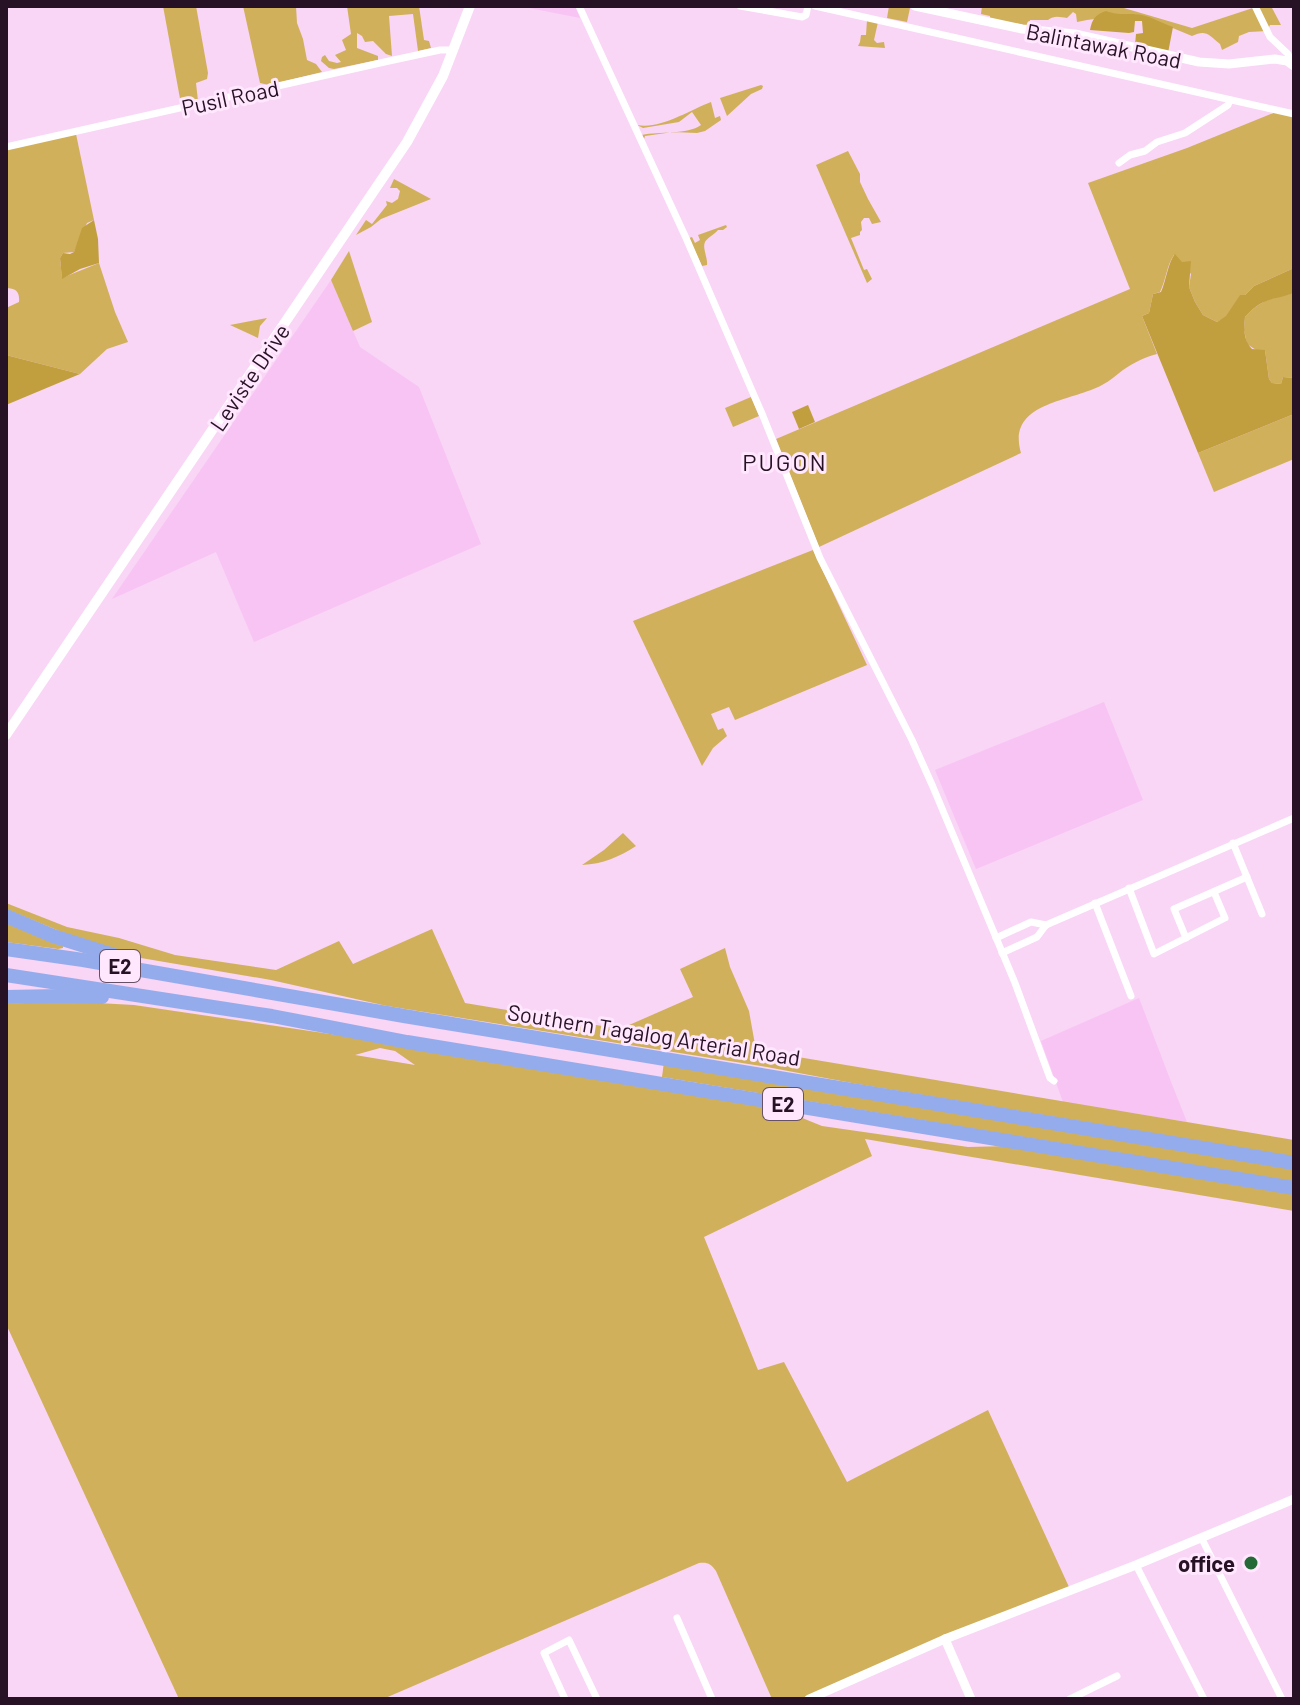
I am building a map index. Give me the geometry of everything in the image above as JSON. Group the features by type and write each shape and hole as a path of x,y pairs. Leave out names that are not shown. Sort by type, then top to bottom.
{"highway":[{"path":"6,916 97,951 234,986"},
{"name":"Southern Tagalog Arterial Road","path":"6,949 1294,1163"},
{"name":"Southern Tagalog Arterial Road","path":"6,975 272,1016 407,1042 1294,1188"},
{"path":"6,997 84,996 195,1005"}],"main road":[{"name":"Leviste Drive","path":"6,735 407,142 454,50 470,6"}],"street":[{"path":"579,6 686,238 816,548 912,740 996,938 1050,1078 1054,1081"},
{"path":"740,6 800,17 806,15 808,6"},
{"path":"815,6 1294,114"},
{"name":"Balintawak Road","path":"915,6 1026,30 1075,34 1199,62 1229,64 1275,59 1287,61 1293,66"},
{"path":"1255,6 1270,37 1288,54 1293,66"},
{"name":"Pusil Road","path":"6,147 389,61 454,50"},
{"path":"1119,163 1156,143 1185,133 1224,108 1230,100"},
{"path":"1002,953 1037,937 1046,925 1294,818"},
{"path":"1233,843 1262,914"},
{"path":"1186,938 1174,909 1247,877"},
{"path":"1129,888 1154,954 1225,918 1214,892"},
{"path":"1095,903 1131,996"},
{"path":"996,938 1031,922 1046,925"},
{"path":"809,1699 945,1639 1292,1504"},
{"path":"1202,1539 1282,1699"},
{"path":"1136,1565 1204,1699"},
{"path":"677,1618 712,1699"},
{"path":"945,1639 971,1699"},
{"path":"565,1699 544,1653 569,1640 597,1699"},
{"path":"1070,1699 1117,1676"}],"shaded area":[{"path":"163,6 196,6 208,73 207,79 196,83 198,101 181,104"},
{"path":"243,6 296,6 297,23 307,60 316,64 322,72 269,85 260,83"},
{"path":"347,6 419,6 424,40 429,41 431,48 418,51 413,14 389,16 392,56 373,41 365,42 357,33 357,48 378,56 378,60 329,68 321,61 322,57 325,55 329,61 341,62 335,55 346,50 342,40 351,34"},
{"path":"519,6 575,6 580,18"},
{"path":"889,6 910,8 907,22 887,18"},
{"path":"982,6 1117,6 1192,28 1259,6 1271,6 1281,25 1270,25 1267,31 1239,36 1238,42 1222,50 1220,44 1207,34 1192,36 1133,14 1077,22 1073,12 1067,18 1030,20 1030,26 990,19 990,16 981,14"},
{"path":"1106,11 1144,15 1173,27 1168,53 1135,45 1136,34 1143,33 1142,21 1135,21 1134,32 1129,33 1090,30 1095,18"},
{"path":"867,20 878,22 874,40 884,42 885,48 858,46 861,35 866,35"},
{"path":"761,85 762,89 751,94 727,116 720,98"},
{"path":"711,102 715,118 720,116 721,120 705,131 675,132 701,125 692,112 679,122 643,128 637,125 665,122"},
{"path":"1276,112 1294,116 1294,268 1254,286 1240,296 1226,317 1217,322 1203,315 1189,287 1191,274 1174,255 1160,292 1153,294 1149,313 1142,316 1157,354 1131,365 1102,385 1044,406 1032,414 1023,423 1019,436 1021,453 819,547 776,439 1130,289 1088,183"},
{"path":"76,134 94,220 87,223 74,252 63,253 60,258 62,278 99,263 128,342 107,349 80,374 6,355 6,308 19,302 19,299 17,291 6,288 6,150"},
{"path":"848,151 881,222 872,224 869,218 864,218 860,235 851,238 864,270 867,269 872,279 867,283 816,165"},
{"path":"394,179 431,199 381,219 356,235 366,220 372,224 387,205 386,201 392,203 398,199 400,191 390,188"},
{"path":"94,220 99,263 62,279 60,258 63,253 74,252 82,228"},
{"path":"726,225 705,242 707,265 702,266 689,238 692,237 695,243 700,240 698,235"},
{"path":"349,251 372,322 353,331 331,280"},
{"path":"1175,254 1182,262 1191,261 1189,287 1195,302 1203,315 1217,322 1226,316 1240,295 1294,268 1294,293 1257,306 1245,317 1244,330 1252,349 1265,350 1272,383 1281,384 1283,377 1294,378 1294,414 1198,453 1142,316 1149,313 1153,294 1161,292"},
{"path":"331,280 360,347 419,387 481,544 254,642 216,552 112,599"},
{"path":"1294,293 1294,378 1283,377 1281,384 1272,383 1265,350 1256,350 1247,344 1245,317 1262,303"},
{"path":"267,318 260,326 258,338 230,325"},
{"path":"6,355 80,374 6,405"},
{"path":"751,397 759,416 733,427 725,408"},
{"path":"808,405 815,422 799,429 792,412"},
{"path":"1294,414 1294,459 1214,492 1198,453"},
{"path":"813,550 867,665 735,720 729,707 711,714 718,730 723,728 727,736 713,748 702,766 633,621"},
{"path":"1104,702 1143,800 976,869 935,770"},
{"path":"623,833 636,846 610,859 582,865 604,850"},
{"path":"6,903 67,927 119,938 175,955 276,970 339,941 353,964 432,929 465,1003 620,1029 693,997 680,969 725,948 749,1011 756,1050 1294,1140 1294,1157 387,1006 271,980 141,958 98,947 6,909"},
{"path":"6,923 63,946 63,948 6,942"},
{"path":"1139,998 1187,1122 1063,1102 1041,1041"},
{"path":"61,1001 134,1005 344,1036 780,1109 822,1126 968,1147 1010,1146 1294,1193 1294,1211 865,1139 872,1156 704,1237 758,1370 784,1362 847,1482 988,1410 1069,1587 800,1699 772,1699 716,1571 709,1564 699,1563 383,1699 179,1699 6,1324 6,1004","holes":["380,1048 395,1051 415,1065 355,1055"]},
{"path":"664,1062 1294,1167 1294,1182 662,1077"}],"place":[{"name":"office","path":"1251,1563"}],"district":[{"name":"PUGON","path":"785,461"}]}
